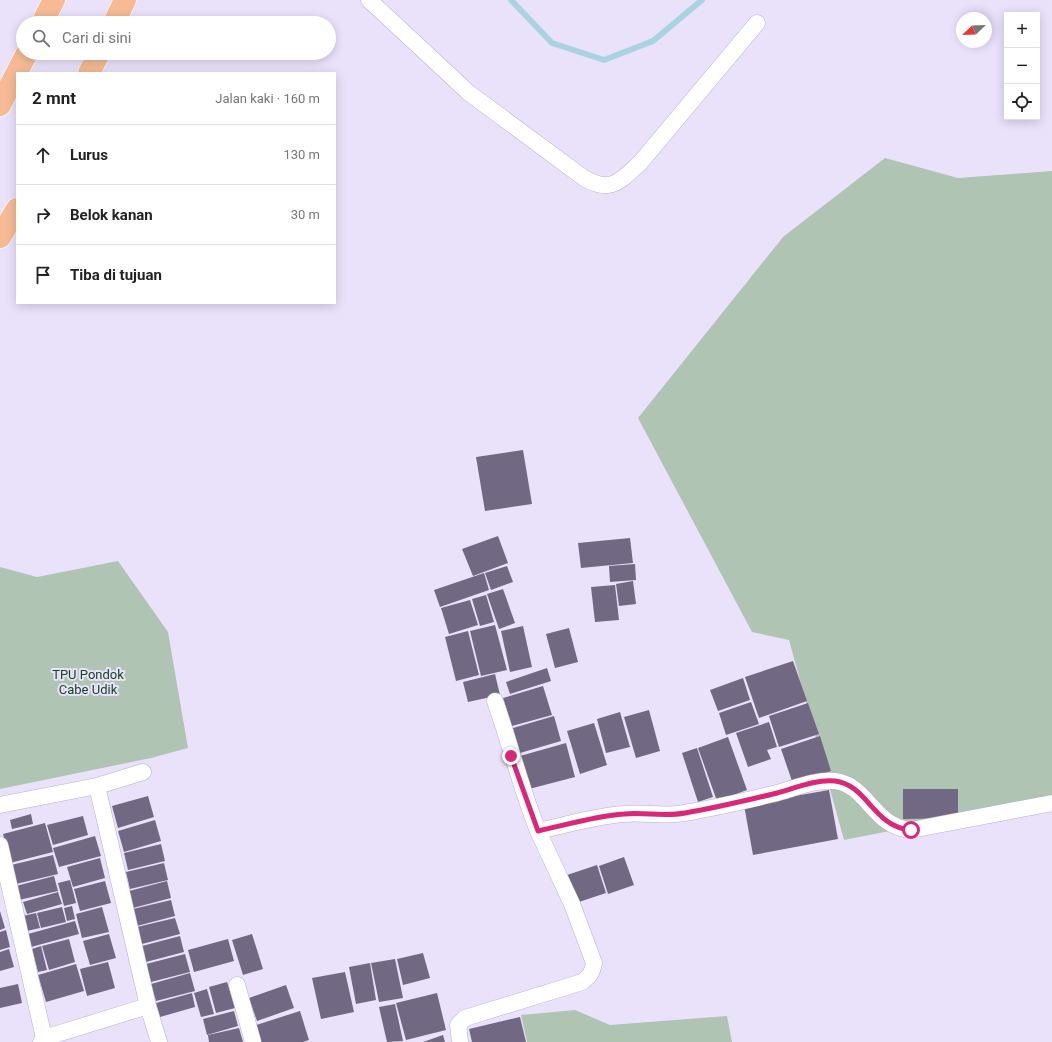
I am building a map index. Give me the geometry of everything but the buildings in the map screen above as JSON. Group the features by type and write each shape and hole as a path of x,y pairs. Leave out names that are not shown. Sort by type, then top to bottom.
{"highway":[{"path":"46,16 54,0"},
{"path":"117,16 125,0"},
{"path":"17,72 23,60"},
{"path":"90,72 96,60"},
{"path":"0,105 16,74"},
{"path":"0,237 16,211"}],"street":[{"path":"369,0 469,93 596,186 607,186 620,181 640,163 757,23"},
{"path":"460,1042 458,1025 465,1018 582,982 590,976 594,963 572,904 538,831 523,793 505,729 494,701"},
{"path":"0,805 97,786 143,772"},
{"path":"538,831 623,814 683,814 749,800 825,780 847,783 858,792 881,818 904,830 911,830 1052,803"},
{"path":"97,786 148,1006 159,1042"},
{"path":"0,845 42,1040 148,1006"},
{"path":"237,985 253,1042"}],"green space":[{"path":"885,158 958,178 1052,171 1052,799 844,840 789,640 752,632 638,418 783,237"},
{"name":"TPU Pondok Cabe Udik","path":"118,561 168,632 188,748 151,758 0,789 0,567 37,577"},
{"path":"575,1010 610,1025 727,1016 732,1042 527,1042 521,1015"}],"waterway":[{"path":"511,0 552,43 604,60 653,41 702,0"}],"route":[{"path":"511,756 523,793 538,831 623,814 683,814 749,800 825,780 847,783 858,792 881,818 904,830 911,830"}]}
